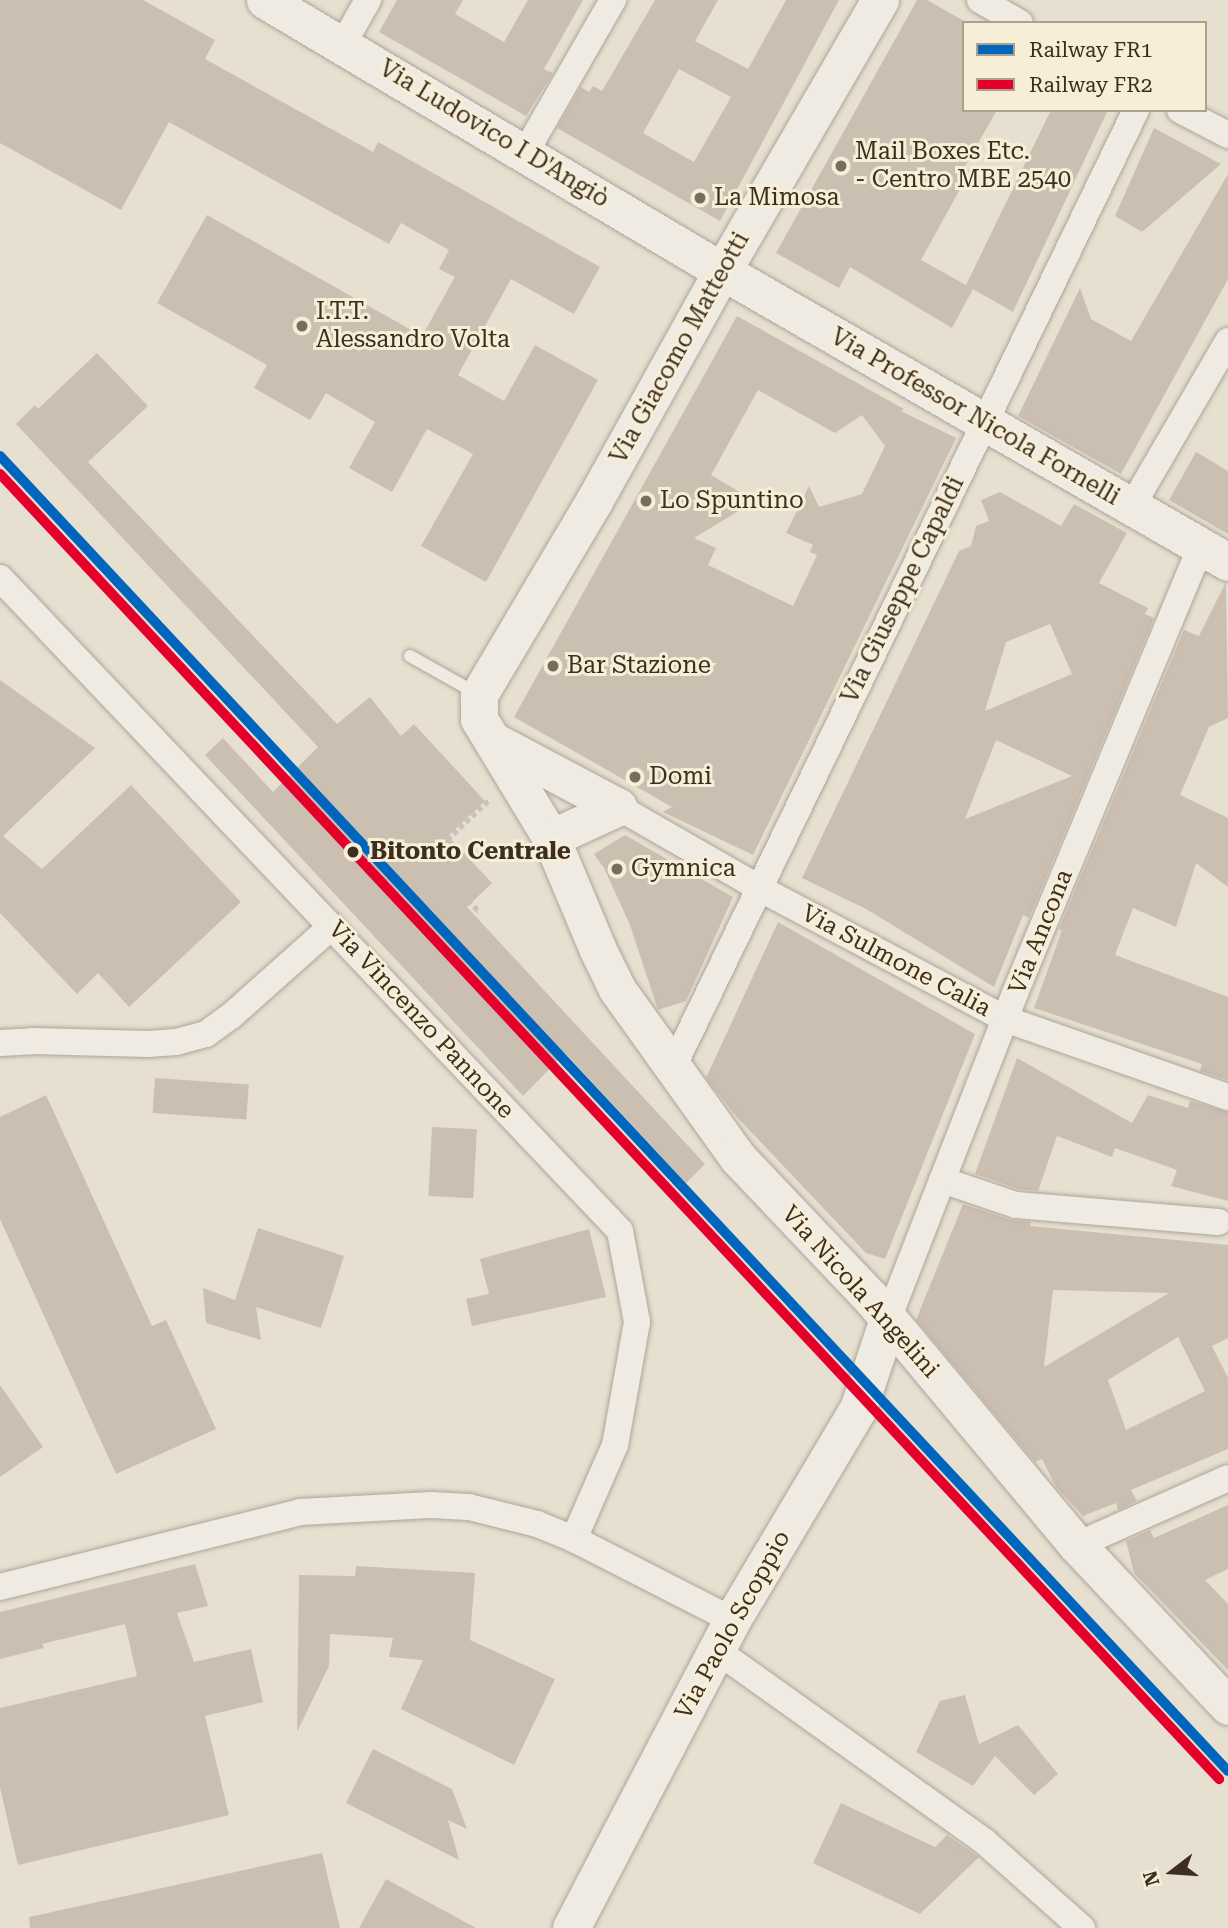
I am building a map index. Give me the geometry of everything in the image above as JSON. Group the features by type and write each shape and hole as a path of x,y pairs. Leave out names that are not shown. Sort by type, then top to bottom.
{"street":[{"name":"Via Ludovico I D'Angiò","path":"265,0 722,271"},
{"path":"343,44 368,0"},
{"path":"525,153 613,0"},
{"name":"Via Giacomo Matteotti","path":"479,695 594,501 722,271 880,0"},
{"path":"980,0 1017,21"},
{"name":"Via Giuseppe Capaldi","path":"672,1069 1135,112"},
{"path":"1184,112 1228,135"},
{"name":"Via Professor Nicola Fornelli","path":"722,271 1215,554"},
{"path":"1132,506 1228,341"},
{"name":"Via Ancona","path":"888,1320 1005,1020 1215,554"},
{"name":"Via Vincenzo Pannone","path":"0,578 620,1231 638,1322 615,1445 574,1538"},
{"name":"Via Nicola Angelini","path":"479,695 479,719 551,838 617,989 737,1158 888,1320 1077,1545 1228,1706"},
{"path":"489,738 618,807"},
{"path":"551,838 618,807"},
{"name":"Via Sulmone Calia","path":"618,807 761,889 1005,1020 1228,1097"},
{"path":"0,1043 33,1041 148,1044 176,1042 206,1034 231,1016 332,926"},
{"path":"942,1180 1016,1205 1217,1222"},
{"name":"Via Paolo Scoppio","path":"571,1928 724,1635 858,1409 888,1320"},
{"path":"1077,1545 1228,1478"},
{"path":"0,1587 300,1512 431,1505 469,1507 537,1524 574,1538 724,1635 985,1842 1082,1928"}],"lane":[{"path":"410,656 479,695"}],"path":[{"path":"415,871 464,923 477,910 429,858 514,776"},
{"path":"327,864 422,965"}],"building":[{"name":"I.T.T. Alessandro Volta","path":"0,0 143,0 215,40 205,59 373,152 378,142 600,267 574,314 511,279 458,375 504,401 535,345 598,380 486,582 421,546 473,454 427,429 392,492 349,468 375,422 326,393 310,420 254,388 267,365 157,303 207,215 422,336 455,277 439,269 449,250 401,223 389,244 169,122 121,210 0,143"},
{"path":"397,0 463,0 455,14 504,42 528,0 583,0 544,69 553,73 526,116 379,32"},
{"path":"655,0 718,0 695,41 748,69 786,0 839,0 720,221 557,128 581,87 589,92 593,86 602,91","holes":["679,69 731,97 694,162 643,133"]},
{"path":"917,0 927,0 964,21 962,112 996,112 964,168 970,171 921,260 973,289 952,328 850,267 839,288 776,253"},
{"path":"1050,112 1107,112 1013,312 966,285"},
{"path":"1154,128 1221,164 1142,232 1115,216"},
{"path":"1228,174 1228,279 1121,474 1018,416 1080,288 1091,319 1131,341"},
{"path":"737,316 904,409 901,411 956,438 753,855 663,812 672,807 514,717","holes":["758,390 835,433 862,415 885,446 862,494 819,507 809,486 786,533 813,545 810,552 817,555 793,606 708,565 716,548 694,538 755,501 711,475"]},
{"path":"97,353 148,406 88,462 337,724 370,697 401,736 414,724 485,801 448,836 492,883 467,907 705,1164 686,1183 565,1053 523,1096 205,755 223,738 273,792 318,747 16,424 35,405 38,409"},
{"path":"1196,452 1228,471 1228,534 1169,500"},
{"path":"1000,492 1061,526 1074,504 1127,533 1099,583 1148,608 1145,614 1154,618 1029,918 1023,915 994,987 866,909 802,878 959,551 971,546 976,526 989,521 981,500","holes":["1050,624 1072,674 985,711 1006,642","996,740 1072,776 965,819"]},
{"path":"1226,582 1228,718 1209,727 1180,795 1228,818 1228,887 1196,863 1176,927 1133,908 1115,955 1228,997 1228,1080 1200,1071 1202,1064 1034,1008 1062,930 1059,929 1184,630 1199,636"},
{"path":"0,680 95,748 3,836 42,869 131,785 241,902 129,1007 98,973 77,994 0,913"},
{"path":"625,835 733,897 686,1001 658,1010 630,925 604,868 594,854"},
{"path":"778,922 975,1034 885,1259 866,1253 736,1116 706,1078"},
{"path":"1017,1058 1132,1123 1148,1095 1188,1108 1190,1101 1228,1112 1228,1201 1171,1186 1177,1170 1115,1148 1112,1157 1057,1136 1038,1191 1019,1189 975,1174"},
{"path":"155,1078 249,1085 246,1119 153,1113"},
{"path":"46,1095 152,1326 166,1320 216,1429 116,1474 0,1219 0,1117"},
{"path":"432,1127 477,1129 473,1198 428,1196"},
{"path":"963,1204 1011,1220 1031,1222 1030,1226 1228,1245 1228,1338 1212,1346 1228,1378 1228,1449 1131,1490 1137,1501 1118,1510 1116,1503 1083,1516 1056,1487 1042,1459 1035,1462 916,1320","holes":["1053,1290 1169,1293 1044,1367","1178,1337 1205,1391 1126,1430 1108,1380"]},
{"path":"258,1228 344,1256 321,1328 256,1307 261,1340 206,1323 203,1288 235,1300"},
{"path":"589,1229 606,1297 472,1326 466,1299 489,1294 480,1259"},
{"path":"0,1385 43,1447 0,1477"},
{"path":"1228,1505 1228,1569 1205,1580 1228,1604 1228,1670 1134,1573 1126,1541 1150,1530 1154,1538"},
{"path":"195,1564 208,1606 177,1613 194,1662 251,1649 263,1702 205,1716 229,1815 18,1865 0,1788 0,1708 137,1676 125,1624 42,1644 44,1648 0,1659 0,1612"},
{"path":"356,1566 475,1573 470,1640 555,1679 514,1765 401,1709 423,1660 389,1657 393,1638 330,1634 329,1666 297,1732 299,1575 355,1576"},
{"path":"965,1695 979,1744 1018,1725 1058,1774 1034,1795 995,1756 973,1786 916,1752 940,1701"},
{"path":"373,1749 452,1789 467,1829 448,1820 459,1860 346,1803"},
{"path":"841,1803 935,1847 947,1835 979,1857 920,1914 813,1863"},
{"path":"322,1853 340,1928 30,1928 29,1917"},
{"path":"386,1879 476,1928 359,1928"}],"rail line":[{"name":"FR1","path":"0,456 1228,1771"},
{"name":"FR2","path":"0,474 1219,1779"}],"place":[{"name":"Mail Boxes Etc. - Centro MBE 2540","path":"841,166"},
{"name":"La Mimosa","path":"700,198"},
{"name":"I.T.T. Alessandro Volta","path":"302,326"},
{"name":"Lo Spuntino","path":"646,501"},
{"name":"Bar Stazione","path":"553,666"},
{"name":"Domi","path":"635,777"},
{"name":"Bitonto Centrale","path":"353,852"},
{"name":"Gymnica","path":"617,869"}]}
